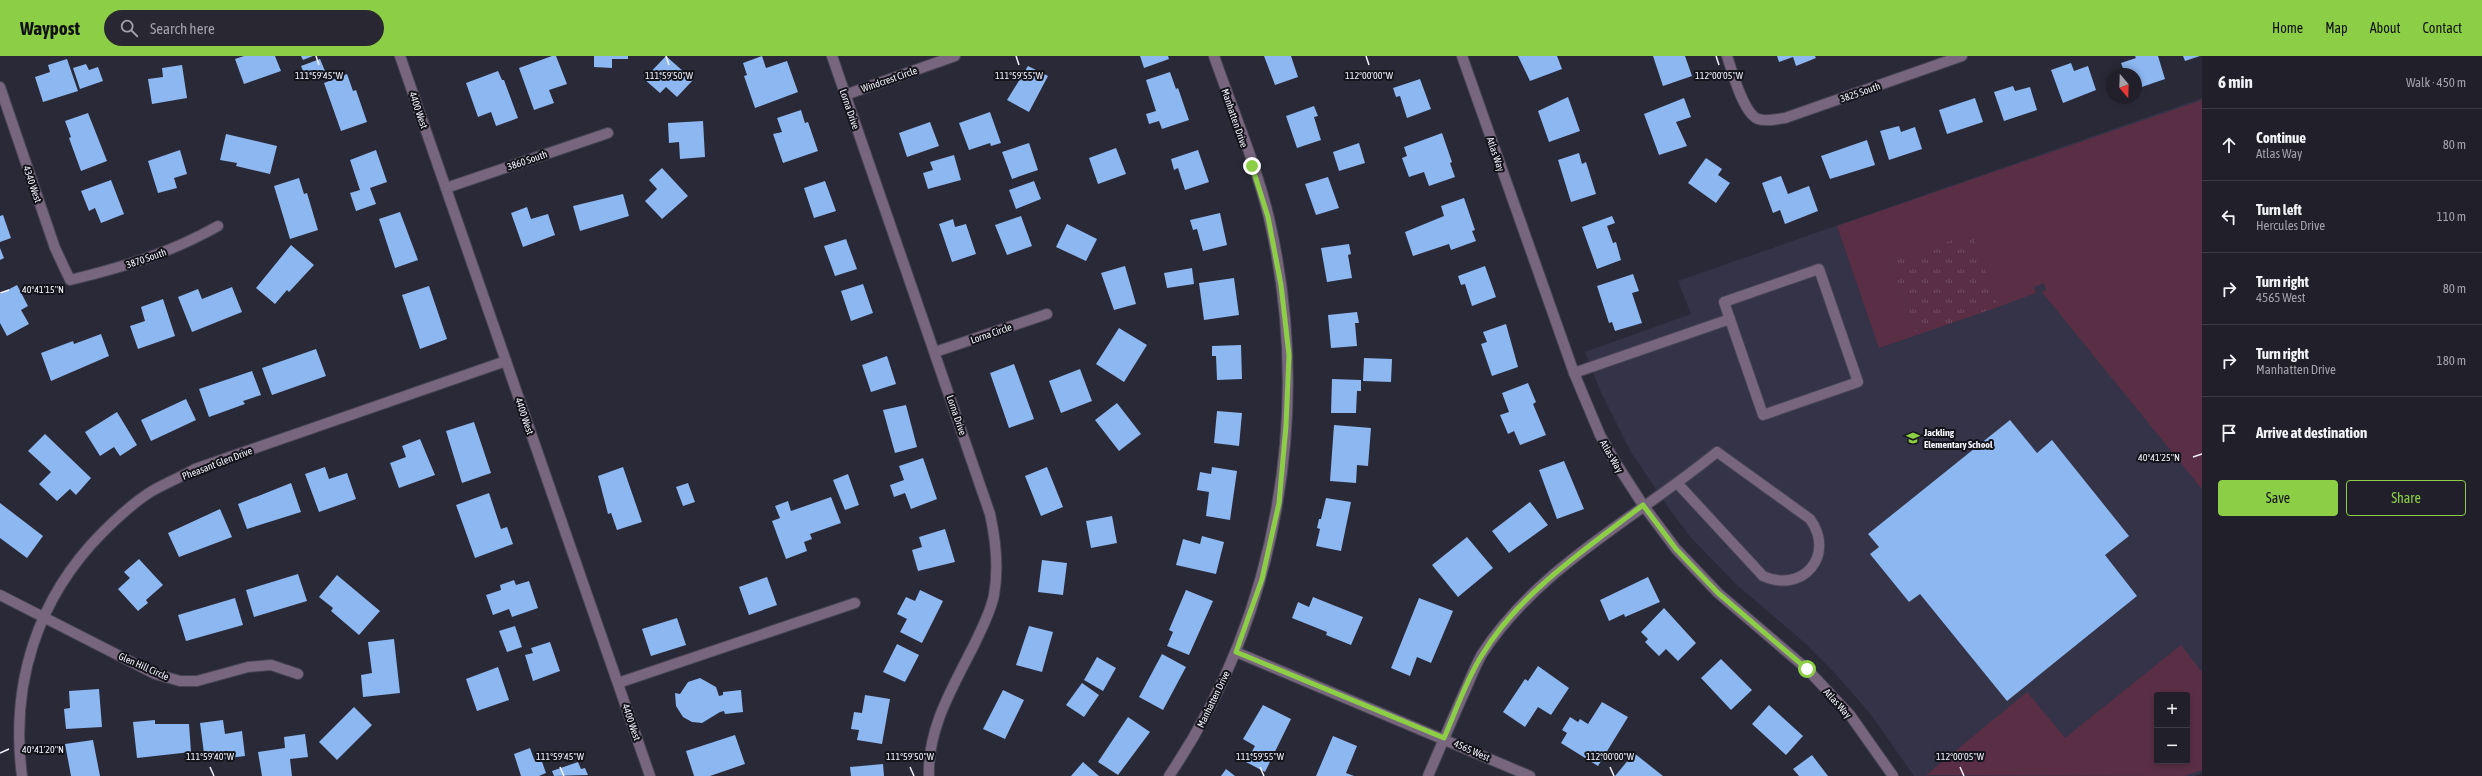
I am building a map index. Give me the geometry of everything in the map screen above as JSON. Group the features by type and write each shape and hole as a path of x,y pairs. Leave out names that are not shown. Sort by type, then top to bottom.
{"street":[{"name":"4400 West","path":"400,56 650,776"},
{"name":"Lorna Drive","path":"832,56 990,514 996,540 998,569 994,596 983,625 940,713 933,737 929,776"},
{"name":"Windcrest Circle","path":"845,95 955,56"},
{"name":"Manhatten Drive","path":"1169,776 1193,740 1236,652 1262,579 1279,503 1286,426 1289,355 1281,285 1268,217 1214,56"},
{"name":"Atlas Way","path":"1462,56 1574,373 1600,435 1643,505 1676,549 1718,593 1785,650 1825,688 1858,726 1893,776"},
{"name":"3825 South","path":"1727,56 1745,104 1756,118 1766,121 1785,118 1962,56"},
{"name":"4340 West","path":"0,87 55,248 70,280"},
{"name":"3860 South","path":"446,188 608,133"},
{"name":"3870 South","path":"70,280 111,270 185,245 218,226"},
{"path":"1819,269 1858,382 1763,415 1730,319 1724,302 1819,269"},
{"name":"Lorna Circle","path":"935,352 1047,314"},
{"path":"1574,373 1730,319"},
{"name":"Pheasant Glen Drive","path":"22,776 19,747 22,688 30,652 43,617 59,584 83,552 118,517 151,492 195,469 506,361"},
{"path":"1428,776 1481,656 1506,621 1570,561 1643,505 1678,484 1717,452 1810,519 1819,536 1819,554 1809,571 1792,581 1772,580 1763,576 1678,484"},
{"name":"Glen Hill Circle","path":"0,596 155,674 180,681 197,681 248,667 271,665 298,674"},
{"path":"618,683 855,603"},
{"name":"4565 West","path":"1236,652 1444,738 1530,776"}],"shaded area":[{"name":"Jackling Elementary School","path":"2202,98 2202,773 2194,776 1914,776 1869,712 1831,669 1806,644 1737,585 1692,539 1670,510 1631,452 1600,390 1585,352 1691,314 1678,281"}],"green space":[{"path":"2202,100 2202,489 2042,292 2046,290 2044,283 2034,287 2036,293 1998,307 1972,234 1891,262 1917,335 1879,348 1837,226"},
{"path":"1972,233 1998,307 1917,335 1891,262"},
{"path":"2181,645 2202,672 2202,770 2184,776 1926,775 2027,692 2065,738"}],"building":[{"path":"244,56 275,56 281,71 244,84 235,59"},
{"path":"301,56 313,56 303,60"},
{"path":"552,56 556,56 567,84 549,90 554,103 534,110 519,68"},
{"path":"594,56 628,56 628,59 612,59 612,68 594,67"},
{"path":"666,56 693,80 677,97 666,87 660,93 644,79"},
{"path":"762,56 766,68 787,61 798,92 755,108 744,76 747,75 743,63"},
{"path":"1140,56 1168,56 1169,59 1144,68"},
{"path":"1264,56 1291,56 1298,77 1275,85"},
{"path":"1518,56 1557,56 1562,69 1530,81"},
{"path":"1653,56 1685,56 1692,76 1663,86"},
{"path":"1777,56 1815,56 1816,58 1796,66 1793,57 1779,62"},
{"path":"2135,56 2158,56 2165,79 2142,87 2142,68 2123,68 2121,63 2136,58"},
{"path":"2183,56 2200,56 2185,61"},
{"path":"67,59 78,91 43,102 35,77 50,72 48,65"},
{"path":"320,59 325,71 306,78 301,66"},
{"path":"2071,63 2074,71 2088,66 2096,90 2063,103 2051,70"},
{"path":"86,64 89,70 98,67 103,81 80,89 73,68"},
{"path":"182,65 187,98 152,104 148,79 163,77 162,68"},
{"path":"1028,66 1048,76 1029,112 1007,100"},
{"path":"498,71 502,80 504,80 518,118 496,126 491,112 478,117 466,83"},
{"path":"1170,72 1176,89 1178,88 1189,120 1162,129 1159,121 1149,124 1146,114 1156,111 1146,80"},
{"path":"347,74 353,91 356,90 367,122 341,131 324,83"},
{"path":"1420,79 1431,109 1407,118 1400,96 1396,97 1393,88"},
{"path":"2013,86 2015,91 2030,87 2037,110 2004,121 1994,92"},
{"path":"1568,97 1580,131 1549,142 1538,111"},
{"path":"1684,98 1691,117 1676,122 1687,146 1659,155 1644,114"},
{"path":"1975,98 1983,122 1947,134 1939,110"},
{"path":"1314,106 1318,116 1314,117 1321,140 1297,148 1286,116"},
{"path":"801,110 805,123 808,122 818,151 783,163 773,134 782,132 777,118"},
{"path":"990,112 1001,143 991,146 990,143 969,150 959,123"},
{"path":"88,113 107,161 81,171 69,138 71,137 65,121"},
{"path":"703,121 705,157 680,159 679,142 669,143 668,123"},
{"path":"930,122 939,146 907,157 899,133"},
{"path":"1899,126 1901,132 1915,127 1922,149 1889,160 1880,131"},
{"path":"1442,133 1452,162 1450,163 1455,177 1429,186 1424,172 1409,177 1402,158 1407,156 1404,147"},
{"path":"226,134 277,146 270,174 236,166 237,163 220,160"},
{"path":"1867,140 1875,165 1830,179 1821,156"},
{"path":"1029,143 1038,170 1012,179 1002,152"},
{"path":"1359,143 1365,163 1339,171 1333,152"},
{"path":"1116,148 1126,174 1098,184 1089,158"},
{"path":"180,150 187,174 174,178 177,188 158,193 148,161"},
{"path":"376,150 387,182 370,188 376,204 356,211 350,193 360,190 350,160"},
{"path":"1198,150 1209,182 1185,190 1178,168 1174,170 1171,159"},
{"path":"1579,153 1582,164 1586,162 1596,194 1571,202 1558,160"},
{"path":"954,155 961,180 928,189 923,173 933,170 930,162"},
{"path":"1706,158 1722,169 1718,175 1730,183 1716,203 1688,183"},
{"path":"662,168 688,196 662,219 645,201 657,189 649,180"},
{"path":"1781,176 1788,194 1809,186 1818,211 1785,224 1780,210 1773,213 1762,183"},
{"path":"1328,177 1339,208 1316,215 1305,184"},
{"path":"299,178 304,194 307,193 318,230 290,239 274,186"},
{"path":"111,180 124,214 101,223 95,208 89,211 81,191"},
{"path":"825,181 836,211 814,218 804,188"},
{"path":"1034,181 1041,199 1016,209 1009,190"},
{"path":"623,194 629,216 580,231 573,206"},
{"path":"1464,198 1475,230 1472,231 1476,241 1451,250 1449,244 1413,256 1405,232 1444,216 1441,206"},
{"path":"527,207 531,219 548,214 555,235 523,247 511,213"},
{"path":"400,212 418,260 395,268 379,219"},
{"path":"1220,213 1227,245 1203,251 1197,229 1193,230 1190,220"},
{"path":"3,215 11,238 0,242 0,216"},
{"path":"1021,216 1032,246 1007,255 995,225"},
{"path":"1612,216 1615,223 1607,226 1613,243 1616,242 1621,260 1597,269 1582,227"},
{"path":"953,219 955,227 966,224 976,254 952,262 939,224"},
{"path":"1067,224 1097,239 1086,261 1056,247"},
{"path":"846,239 857,269 835,276 824,246"},
{"path":"1349,244 1351,254 1348,255 1352,278 1327,282 1321,248"},
{"path":"291,245 314,265 289,292 287,290 275,304 256,288"},
{"path":"0,248 4,258 0,260"},
{"path":"1125,266 1136,304 1114,310 1101,273"},
{"path":"1485,266 1496,297 1472,306 1465,284 1461,285 1458,276"},
{"path":"1192,268 1194,284 1167,288 1164,273"},
{"path":"1633,274 1639,291 1632,293 1642,323 1615,331 1612,322 1609,323 1597,286"},
{"path":"1234,278 1239,315 1204,320 1199,283"},
{"path":"863,284 873,313 851,321 841,291"},
{"path":"17,285 28,306 21,310 29,324 7,336 0,323 0,294"},
{"path":"429,286 447,339 420,349 402,295"},
{"path":"232,287 242,312 192,332 178,297 198,289 202,299"},
{"path":"163,299 175,336 138,349 130,326 145,321 141,307"},
{"path":"1357,312 1359,323 1355,323 1357,346 1331,348 1328,315"},
{"path":"1506,324 1518,367 1492,376 1481,344 1487,342 1483,332"},
{"path":"1119,328 1147,345 1124,382 1096,364"},
{"path":"101,334 109,356 51,381 41,353 73,341 74,344"},
{"path":"1241,345 1242,379 1217,380 1216,356 1212,356 1212,346"},
{"path":"316,349 326,376 272,395 262,368"},
{"path":"887,356 896,384 871,392 862,365"},
{"path":"1364,358 1392,359 1391,382 1363,381"},
{"path":"1014,364 1034,419 1009,428 990,373"},
{"path":"1080,369 1092,401 1061,413 1049,381"},
{"path":"252,371 261,395 243,401 245,404 209,417 199,389"},
{"path":"1332,379 1361,380 1361,391 1357,391 1356,413 1331,413"},
{"path":"1528,383 1536,402 1533,404 1546,435 1520,445 1514,431 1508,434 1500,415 1509,412 1502,393"},
{"path":"186,399 196,420 151,441 141,420"},
{"path":"1117,403 1141,434 1119,451 1095,420"},
{"path":"906,405 917,447 895,453 883,410"},
{"path":"1217,411 1242,413 1239,446 1214,443"},
{"path":"117,412 137,445 120,456 114,447 100,456 85,432"},
{"path":"2010,420 2037,453 2052,440 2129,536 2105,555 2137,596 2007,701 1920,594 1909,602 1870,554 1879,547 1868,534"},
{"path":"474,422 491,473 462,483 446,431"},
{"path":"1334,425 1371,428 1368,466 1357,465 1356,483 1330,481"},
{"path":"45,434 91,478 76,495 70,489 57,501 39,484 51,472 28,451"},
{"path":"420,439 435,475 399,488 390,463 406,457 402,446"},
{"path":"923,458 937,499 911,509 905,493 894,497 890,485 904,480 899,466"},
{"path":"1564,461 1584,509 1557,519 1539,470"},
{"path":"325,467 329,479 347,473 356,499 319,512 305,474"},
{"path":"623,467 642,522 617,530 611,513 608,514 598,476"},
{"path":"1047,467 1063,507 1041,516 1025,476"},
{"path":"1212,467 1237,471 1230,520 1206,516 1209,492 1197,490 1200,472 1211,474"},
{"path":"848,474 859,505 845,510 833,480"},
{"path":"291,483 301,512 247,529 238,504"},
{"path":"688,483 695,502 683,506 676,487"},
{"path":"489,493 501,529 507,527 513,544 475,558 456,505"},
{"path":"831,497 841,523 810,534 812,539 804,542 807,551 786,559 772,521 780,518 775,506 788,501 791,511"},
{"path":"1326,498 1351,502 1341,551 1316,546 1320,529 1317,528 1319,519 1321,519"},
{"path":"1530,502 1548,525 1509,553 1492,531"},
{"path":"0,503 43,536 27,558 0,538"},
{"path":"220,509 232,537 179,557 168,533"},
{"path":"1112,516 1117,543 1091,548 1086,521"},
{"path":"945,529 955,562 918,571 912,550 922,547 919,537"},
{"path":"1202,536 1224,542 1216,574 1176,565 1183,539 1200,544"},
{"path":"1467,537 1493,568 1458,597 1432,565"},
{"path":"139,559 163,585 146,600 148,603 138,611 118,589 130,578 124,572"},
{"path":"1042,560 1067,563 1063,595 1038,592"},
{"path":"298,574 307,601 254,617 246,590"},
{"path":"337,575 380,611 359,635 331,611 333,608 319,597"},
{"path":"767,577 777,605 749,615 739,587"},
{"path":"1648,577 1660,602 1625,617 1624,614 1609,621 1600,600"},
{"path":"514,580 516,585 529,581 538,608 512,617 509,609 493,615 486,595 501,590 500,585"},
{"path":"920,590 943,601 922,643 900,632 907,619 897,614 906,597 915,601"},
{"path":"1186,590 1213,601 1189,655 1167,646 1173,632 1169,630"},
{"path":"1313,597 1363,617 1351,645 1326,635 1327,632 1292,618 1298,602 1309,607"},
{"path":"235,598 243,625 186,641 178,615"},
{"path":"1419,598 1453,611 1431,663 1417,657 1410,676 1391,668"},
{"path":"1664,608 1696,643 1678,661 1666,649 1659,656 1645,642 1648,639 1641,632"},
{"path":"677,618 686,645 651,656 642,629"},
{"path":"515,626 522,647 507,652 499,631"},
{"path":"1029,626 1053,632 1042,672 1016,665"},
{"path":"394,639 400,693 363,697 361,675 372,673 368,642"},
{"path":"550,642 560,671 533,681 525,655 533,653 531,648"},
{"path":"897,644 919,655 905,682 883,672"},
{"path":"1162,654 1186,667 1163,710 1139,697"},
{"path":"1097,657 1116,668 1103,691 1084,680"},
{"path":"1721,659 1752,690 1731,710 1701,678"},
{"path":"1538,666 1569,688 1551,715 1538,707 1525,727 1503,712 1525,679 1528,681"},
{"path":"498,667 509,700 477,711 466,679"},
{"path":"700,678 716,687 719,696 723,695 723,692 741,690 743,712 725,714 724,711 720,712 702,723 692,722 683,717 676,706 675,693 680,694 688,682"},
{"path":"1082,683 1099,695 1084,717 1066,705"},
{"path":"99,689 102,727 66,729 64,709 70,708 69,691"},
{"path":"1003,690 1024,700 1005,739 983,729"},
{"path":"865,695 890,699 882,744 857,740 859,730 851,729 854,712 862,713"},
{"path":"1602,702 1628,717 1598,766 1561,743 1567,733 1562,730 1570,717 1578,722 1580,719 1588,724"},
{"path":"1263,705 1291,719 1265,772 1246,762 1255,746 1243,739"},
{"path":"1769,705 1803,736 1786,755 1752,724"},
{"path":"354,707 372,725 337,760 319,742"},
{"path":"1128,717 1150,732 1118,775 1098,762"},
{"path":"155,720 155,724 189,724 191,752 137,758 133,722"},
{"path":"223,720 225,734 242,731 245,756 205,761 200,723"},
{"path":"305,734 308,757 290,759 292,776 262,776 258,752 285,748 284,737"},
{"path":"735,735 745,764 710,776 694,776 686,751"},
{"path":"1333,736 1357,746 1346,773 1354,776 1316,776"},
{"path":"93,740 100,776 71,776 65,744"},
{"path":"530,748 534,759 540,756 546,773 539,776 521,776 514,754"},
{"path":"1634,753 1663,776 1615,776"},
{"path":"1812,755 1828,776 1799,776 1793,769"},
{"path":"578,762 581,769 585,768 588,775 554,776 552,771"},
{"path":"1083,762 1099,776 1071,776"},
{"path":"883,764 884,776 851,776 850,767"},
{"path":"1226,769 1235,776 1221,776"}],"place":[{"name":"Jackling Elementary School","path":"1913,438"}],"route":[{"path":"1252,166 1268,217 1281,285 1289,355 1286,426 1279,503 1262,579 1236,652 1444,738 1481,656 1506,621 1570,561 1643,505 1676,549 1718,593 1807,669"}]}
